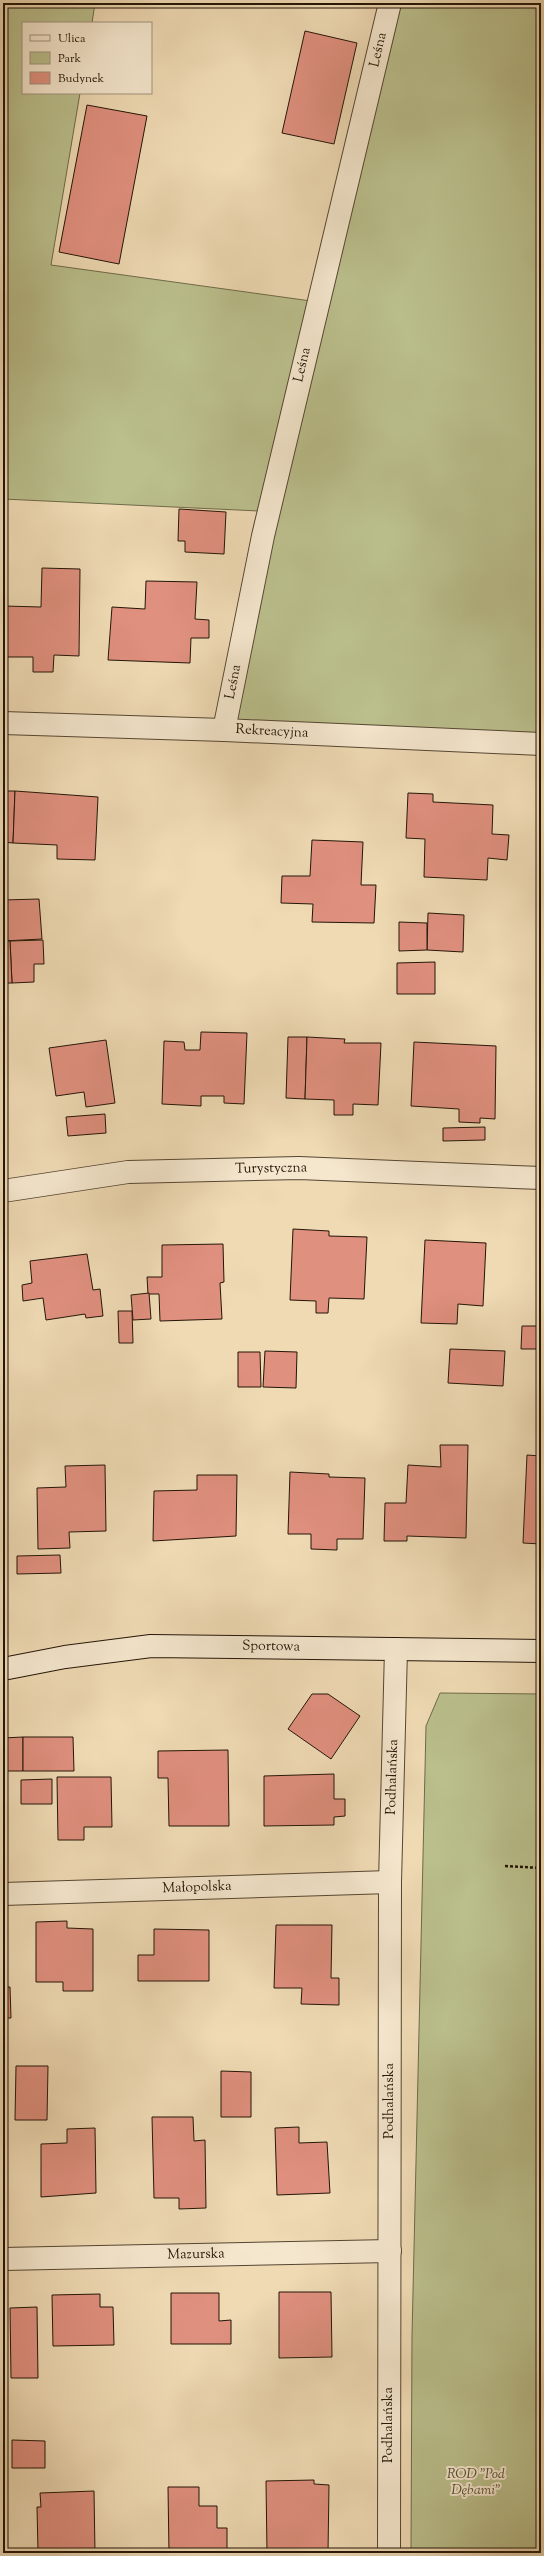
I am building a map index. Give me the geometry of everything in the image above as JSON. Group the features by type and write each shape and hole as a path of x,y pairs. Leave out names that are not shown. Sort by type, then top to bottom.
{"street":[{"name":"Leśna","path":"224,730 262,536 390,3"},
{"name":"Rekreacyjna","path":"3,723 224,730 541,744"},
{"name":"Turystyczna","path":"3,1191 136,1171 299,1168 541,1178"},
{"name":"Sportowa","path":"3,1669 65,1657 151,1646 541,1651"},
{"name":"Podhalańska","path":"389,2553 390,1882 396,1649"},
{"name":"Małopolska","path":"3,1894 390,1882"},
{"name":"Mazurska","path":"3,2259 390,2251"}],"path":[{"path":"505,1866 541,1868"}],"green space":[{"path":"3,3 95,3 92,22 22,22 22,94 80,94 51,265 311,301 259,511 3,499"},
{"path":"383,3 541,3 541,744 224,730"},
{"name":"ROD \"Pod Dębami\"","path":"440,1693 541,1694 541,2553 411,2553 412,2336 426,1726"}],"building":[{"path":"305,31 357,43 334,144 282,133"},
{"path":"87,105 147,116 119,264 59,252"},
{"path":"179,509 226,512 224,554 185,552 185,541 178,541"},
{"path":"42,568 80,569 79,656 54,655 53,672 33,672 33,657 3,657 3,606 41,607"},
{"path":"146,581 197,582 195,619 209,620 209,638 191,638 190,663 108,660 112,607 145,609"},
{"path":"3,791 15,791 13,843 3,842"},
{"path":"15,791 98,797 95,860 57,859 57,845 13,843"},
{"path":"408,793 433,794 433,802 493,805 492,834 509,835 507,860 488,858 487,880 424,877 425,839 406,838"},
{"path":"312,840 363,842 361,885 376,885 374,923 312,922 313,904 281,903 282,876 310,876"},
{"path":"39,899 42,939 3,941 3,900"},
{"path":"428,913 464,915 463,952 427,950"},
{"path":"399,922 427,923 427,950 399,951"},
{"path":"43,940 44,964 34,964 34,982 12,983 10,941"},
{"path":"3,941 10,941 12,983 3,983"},
{"path":"435,962 435,994 397,994 397,963"},
{"path":"201,1032 247,1033 244,1104 224,1103 224,1096 201,1096 201,1106 162,1104 164,1041 184,1042 185,1050 200,1050"},
{"path":"288,1037 307,1037 305,1099 286,1098"},
{"path":"307,1037 345,1039 344,1043 381,1043 378,1105 353,1104 353,1115 334,1115 334,1100 305,1099"},
{"path":"106,1040 115,1103 86,1107 84,1092 56,1096 49,1048"},
{"path":"414,1042 496,1046 495,1119 480,1118 480,1123 459,1122 459,1109 411,1106"},
{"path":"541,1065 541,1109 539,1109"},
{"path":"105,1114 106,1133 68,1136 66,1117"},
{"path":"485,1127 485,1140 443,1141 443,1128"},
{"path":"293,1229 329,1231 329,1236 367,1237 364,1299 329,1298 328,1313 316,1313 316,1301 290,1300"},
{"path":"425,1240 486,1243 483,1306 458,1304 457,1324 421,1323"},
{"path":"223,1244 224,1282 220,1283 222,1319 160,1321 159,1294 148,1294 147,1277 162,1277 162,1245"},
{"path":"87,1254 93,1290 100,1289 103,1316 86,1318 85,1314 46,1320 43,1298 23,1301 22,1285 32,1283 30,1261"},
{"path":"149,1293 151,1319 133,1320 131,1295"},
{"path":"118,1311 132,1311 133,1343 119,1343"},
{"path":"522,1326 541,1326 541,1349 521,1349"},
{"path":"450,1349 505,1351 503,1386 448,1383"},
{"path":"265,1351 297,1352 296,1388 263,1387"},
{"path":"238,1352 260,1352 261,1387 238,1387"},
{"path":"440,1445 468,1445 466,1538 407,1536 407,1541 384,1541 385,1503 406,1503 408,1465 441,1467"},
{"path":"527,1455 541,1456 541,1544 523,1543"},
{"path":"105,1465 106,1531 69,1532 70,1548 38,1549 37,1488 66,1487 65,1466"},
{"path":"290,1472 329,1474 329,1477 365,1478 363,1539 337,1539 337,1550 311,1549 311,1534 288,1534"},
{"path":"197,1475 237,1475 236,1536 153,1541 154,1491 197,1490"},
{"path":"538,1549 541,1549 541,1570 539,1570"},
{"path":"60,1555 61,1573 17,1574 17,1556"},
{"path":"312,1694 328,1694 360,1716 331,1759 288,1729"},
{"path":"23,1737 23,1771 4,1771 3,1777 3,1738"},
{"path":"23,1737 73,1737 74,1771 23,1771"},
{"path":"228,1750 229,1826 169,1826 168,1778 158,1778 158,1751"},
{"path":"334,1774 334,1799 345,1799 345,1816 334,1817 334,1825 264,1826 264,1776"},
{"path":"57,1777 111,1777 112,1827 84,1827 84,1840 58,1840"},
{"path":"52,1779 52,1804 21,1804 21,1780"},
{"path":"67,1921 67,1928 93,1929 93,1991 63,1991 63,1982 36,1982 36,1922"},
{"path":"276,1925 332,1925 331,1978 339,1978 339,2005 301,2004 302,1988 274,1988"},
{"path":"154,1929 209,1930 209,1981 138,1981 138,1955 154,1955"},
{"path":"3,1987 10,1987 11,2018 3,2018"},
{"path":"16,2066 48,2066 47,2120 15,2120"},
{"path":"221,2071 251,2072 251,2117 221,2117"},
{"path":"152,2117 193,2117 194,2141 205,2140 206,2208 179,2209 179,2198 154,2198"},
{"path":"299,2127 299,2143 327,2142 330,2193 277,2195 275,2128"},
{"path":"95,2128 96,2193 41,2197 41,2144 67,2143 67,2129"},
{"path":"279,2292 331,2292 332,2357 279,2358"},
{"path":"171,2293 219,2293 219,2321 231,2320 231,2344 171,2344"},
{"path":"100,2294 100,2307 113,2307 114,2345 53,2346 52,2295"},
{"path":"37,2307 38,2378 11,2378 10,2308"},
{"path":"12,2440 45,2441 45,2468 12,2468"},
{"path":"314,2480 314,2484 329,2485 328,2553 267,2553 266,2481"},
{"path":"168,2487 199,2487 199,2506 217,2506 217,2528 227,2528 227,2549 218,2550 217,2553 169,2553"},
{"path":"94,2491 95,2553 64,2553 64,2550 38,2551 37,2507 41,2507 40,2493"}]}
